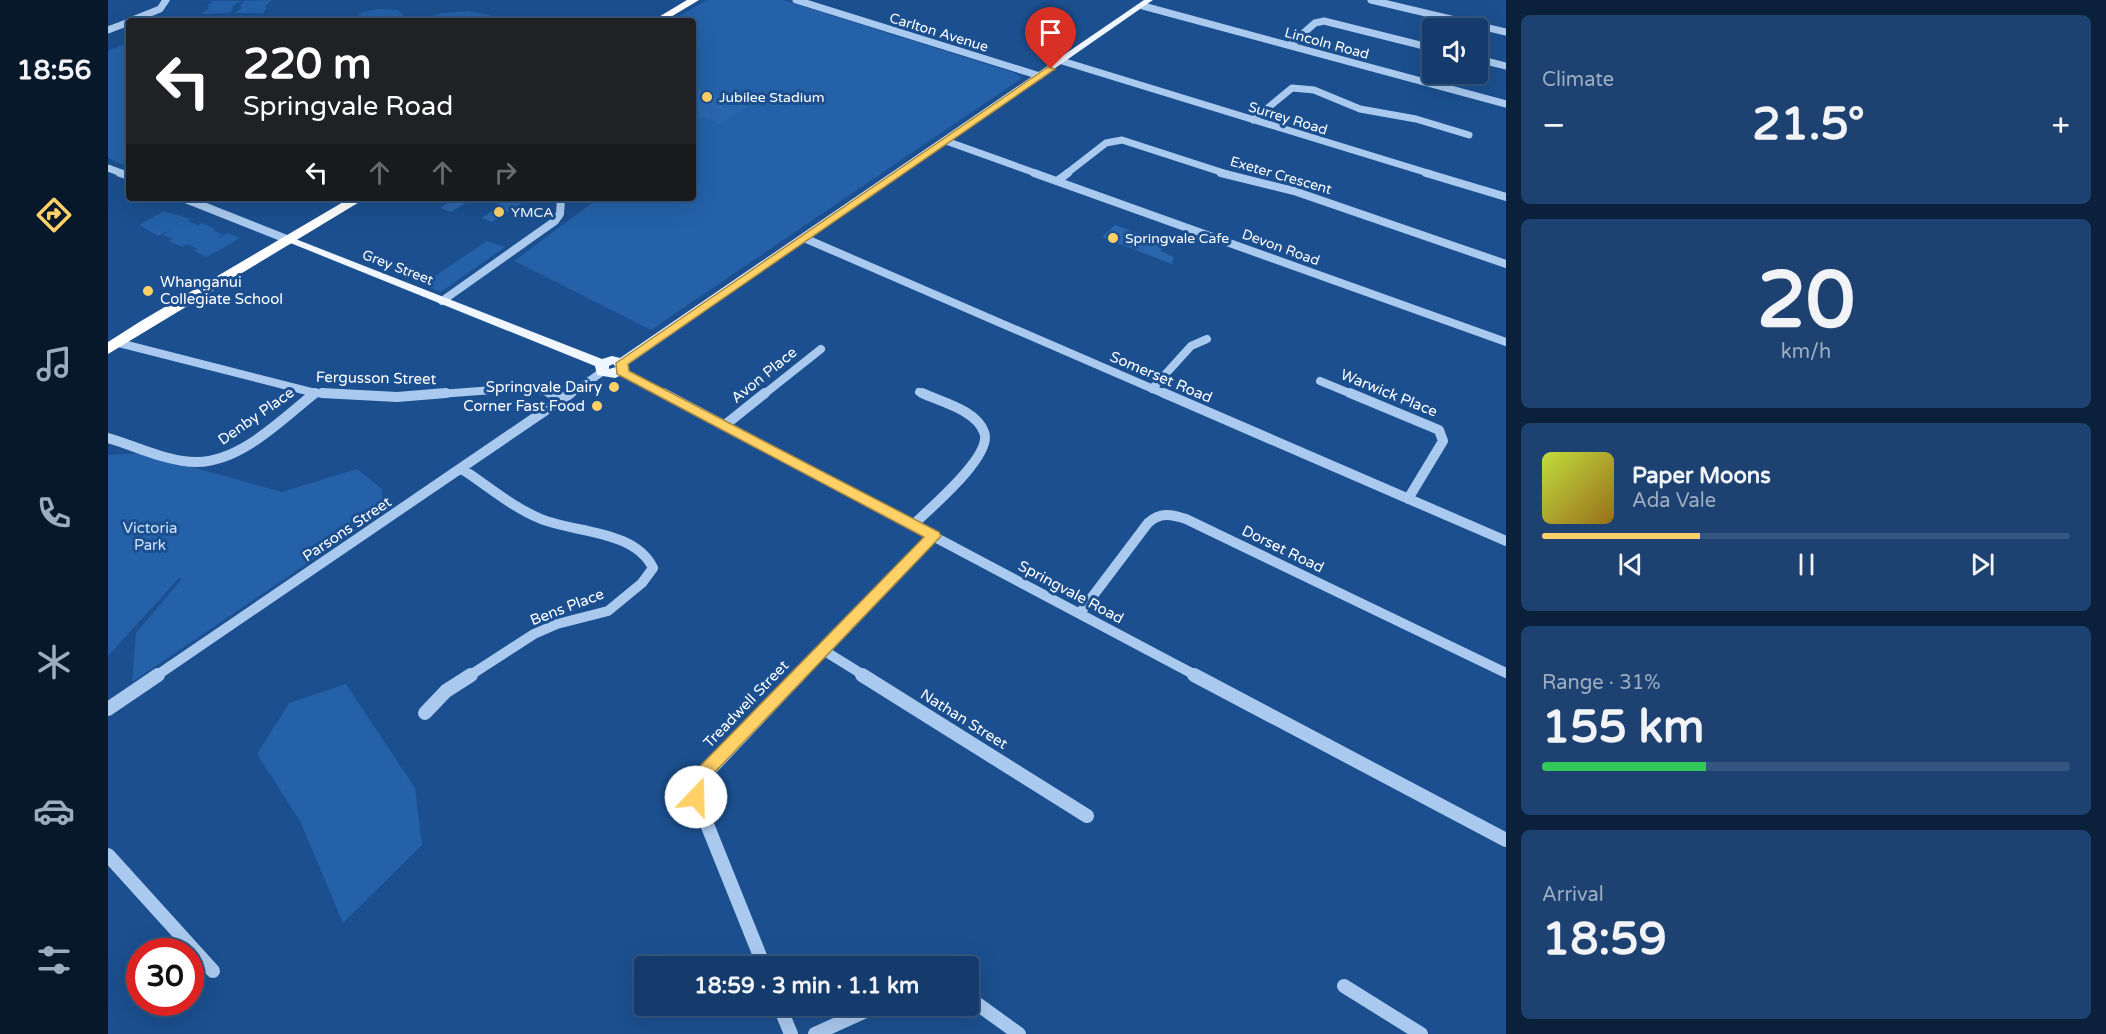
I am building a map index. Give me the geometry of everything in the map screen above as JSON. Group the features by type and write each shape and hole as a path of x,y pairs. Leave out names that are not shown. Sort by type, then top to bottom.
{"highway":[{"path":"662,18 693,1"},
{"path":"112,344 354,201"}],"main road":[{"path":"602,368 612,360 622,367 804,238 1146,3"},
{"name":"Grey Street","path":"289,240 602,368"}],"street":[{"path":"138,18 160,9 166,0"},
{"name":"Carlton Avenue","path":"796,0 1040,76"},
{"path":"1371,0 1506,32"},
{"name":"Lincoln Road","path":"1146,3 1506,104"},
{"path":"1290,45 1315,23 1325,21 1422,45"},
{"path":"108,30 126,23"},
{"name":"Surrey Road","path":"1062,62 1506,197"},
{"path":"1488,62 1506,66"},
{"path":"1253,120 1292,88 1297,87 1314,90 1360,109 1416,118 1469,135"},
{"name":"Exeter Crescent","path":"1057,181 1106,143 1122,140 1219,172 1294,191 1506,264"},
{"name":"Devon Road","path":"946,141 1506,342"},
{"path":"108,168 126,176"},
{"name":"Grey Street","path":"191,201 289,240"},
{"path":"442,301 555,221 560,214 561,201"},
{"name":"Somerset Road","path":"804,238 1506,542"},
{"path":"1152,389 1191,346 1207,339"},
{"name":"Fergusson Street","path":"112,344 315,393 397,397 532,387 564,398"},
{"name":"Avon Place","path":"725,425 821,349"},
{"name":"Springvale Road","path":"622,367 725,425 1506,840"},
{"name":"Parsons Street","path":"108,709 462,469 564,398 602,368"},
{"name":"Warwick Place","path":"1320,381 1439,430 1443,441 1408,499"},
{"path":"913,525 972,465 983,451 986,439 985,433 972,418 919,392"},
{"name":"Denby Place","path":"108,438 194,462 212,460 232,453 315,393"},
{"name":"Bens Place","path":"425,713 446,691 534,634 557,624 608,611 642,583 652,568 648,557 624,543 540,519 462,469"},
{"name":"Dorset Road","path":"1080,613 1148,523 1157,515 1167,513 1186,519 1506,673"},
{"name":"Treadwell Street","path":"760,956 695,789 708,769 934,536"},
{"name":"Nathan Street","path":"823,650 1087,816"},
{"path":"108,855 213,971"},
{"path":"1344,986 1421,1034"},
{"path":"979,1005 1019,1034"},
{"path":"784,1016 791,1034"},
{"path":"815,1034 855,1016"}],"green space":[{"path":"272,0 265,6 267,8 262,13 234,13 242,8 240,6 244,1"},
{"path":"707,0 783,0 1015,73 1022,78 651,330 514,261 595,201 696,201 696,18 676,18"},
{"path":"212,1 240,1 232,7 234,8 229,13 201,14 209,8 207,7"},
{"path":"379,9 398,10 405,17 354,18 363,12"},
{"path":"467,11 489,15 493,18 428,18 441,13"},
{"path":"126,43 126,166 108,158 108,51"},
{"path":"164,211 190,219 188,221 198,225 195,227 202,223 215,229 213,230 222,234 218,238 227,233 240,238 207,257 194,251 198,249 187,244 182,247 169,241 173,239 163,235 171,230 158,236 139,225"},
{"path":"487,241 505,247 441,292 423,284"},
{"name":"Victoria Park","path":"141,453 282,492 357,469 382,489 382,513 132,682 136,633 181,580 180,577 108,656 108,455"},
{"path":"346,684 415,788 422,845 343,923 300,821 257,754 289,703"}],"building":[{"name":"Jubilee Stadium","path":"696,88 749,107 719,124 696,115"},
{"name":"YMCA","path":"451,201 469,201 451,212 440,208"},
{"name":"YMCA","path":"491,201 523,202 492,222 482,218 501,205"},
{"path":"1115,225 1167,244 1160,251 1174,257 1172,264 1102,237"}],"place":[{"name":"Jubilee Stadium","path":"707,97"},
{"name":"YMCA","path":"499,212"},
{"name":"Springvale Cafe","path":"1113,238"},
{"name":"Whanganui Collegiate School","path":"148,291"},
{"name":"Springvale Dairy","path":"614,387"},
{"name":"Corner Fast Food","path":"597,406"}],"route":[{"path":"696,797 695,789 708,769 934,536 621,371 624,367 622,363 1051,69"}]}
